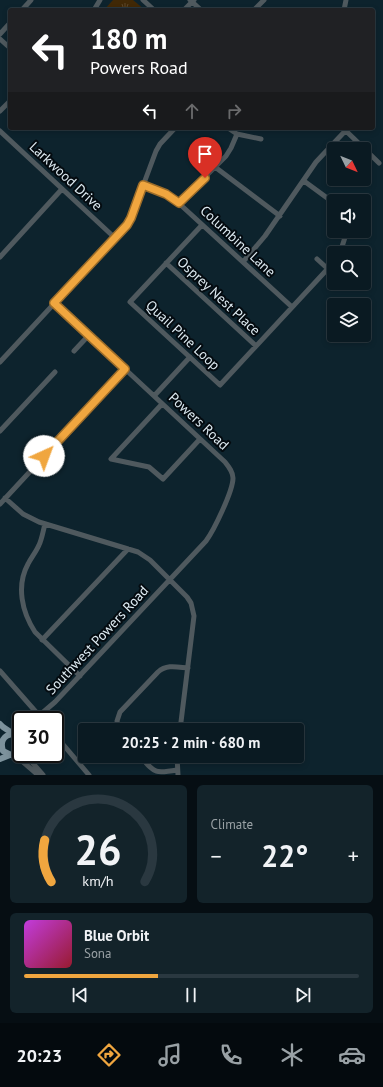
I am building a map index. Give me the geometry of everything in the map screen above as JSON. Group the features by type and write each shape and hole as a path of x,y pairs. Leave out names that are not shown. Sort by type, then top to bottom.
{"main road":[{"path":"0,724 12,733"},
{"path":"11,755 3,751 1,741 6,735 12,734"},
{"path":"0,759 11,755"}],"street":[{"path":"24,8 31,0"},
{"path":"143,0 152,8"},
{"path":"256,8 264,0"},
{"path":"0,34 8,25"},
{"path":"0,39 8,46"},
{"path":"0,112 8,103"},
{"path":"0,362 129,222 156,151 160,144 173,130"},
{"path":"231,130 238,134 260,139"},
{"path":"243,262 280,216 316,162 345,130"},
{"path":"347,130 379,162"},
{"name":"Larkwood Drive","path":"0,131 115,238"},
{"path":"179,203 215,167 231,148 238,134"},
{"path":"215,167 280,216"},
{"path":"304,181 327,198"},
{"name":"Columbine Lane","path":"143,185 166,194 179,203 292,307"},
{"path":"0,257 62,189"},
{"name":"Quail Pine Loop","path":"202,225 130,302 220,385 327,270"},
{"path":"317,259 327,268"},
{"name":"Osprey Nest Place","path":"166,263 256,346"},
{"name":"Powers Road","path":"54,303 229,467 233,478 212,532 199,550 171,580"},
{"path":"74,351 89,335"},
{"path":"154,396 190,357"},
{"path":"0,504 125,369"},
{"path":"0,430 55,372"},
{"path":"162,404 111,459 149,467 163,479 200,439"},
{"path":"5,498 23,514 32,519 128,549 145,556 187,596 193,609 194,624 181,723"},
{"path":"45,524 39,545 24,573 21,591 26,616 32,628 42,640 80,676"},
{"path":"42,640 128,549"},
{"name":"Southwest Powers Road","path":"46,711 171,580"},
{"path":"117,723 120,712 158,672 171,666 188,668"},
{"path":"0,671 32,711"},
{"path":"64,746 89,775"},
{"path":"11,755 22,761 38,775"},
{"path":"33,763 43,775"},
{"path":"146,763 154,772 178,773 177,763"}],"green space":[{"path":"113,0 133,0 143,8 106,8"}],"route":[{"path":"44,456 125,369 54,303 127,225 143,185 166,194 179,203 205,178"}]}
